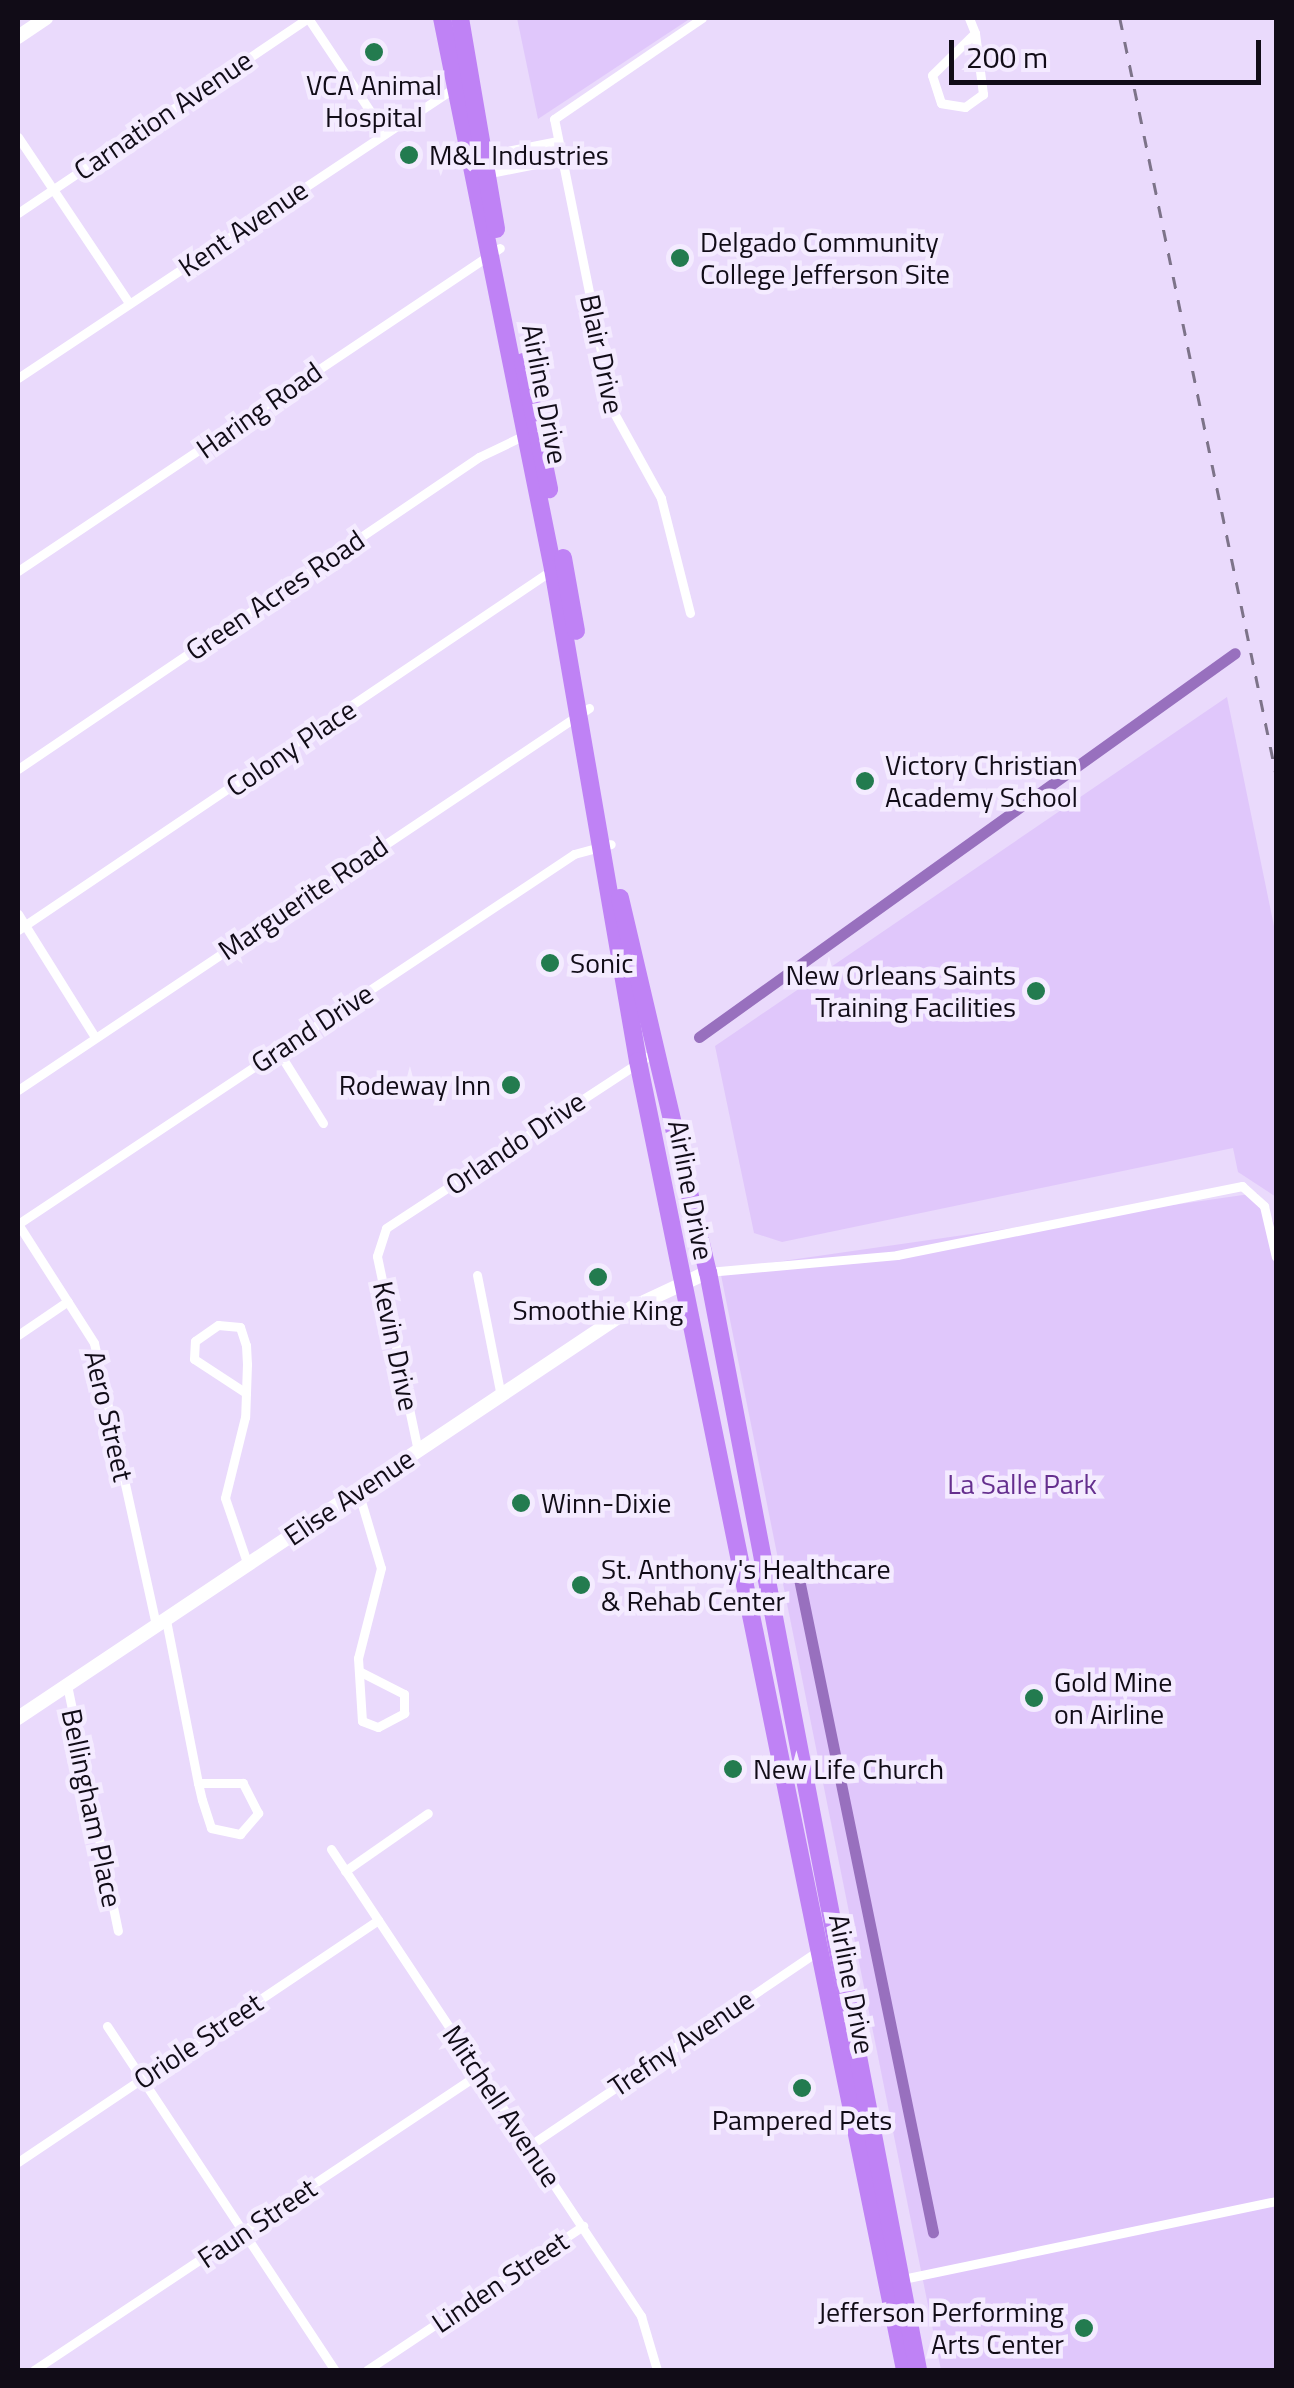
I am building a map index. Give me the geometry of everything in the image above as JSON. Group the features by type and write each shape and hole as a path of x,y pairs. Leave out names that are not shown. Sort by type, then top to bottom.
{"highway":[{"name":"Airline Drive","path":"442,18 462,84 559,568 638,1062 738,1556 826,1949 892,2281 904,2370"},
{"name":"Airline Drive","path":"460,18 462,84"},
{"name":"Airline Drive","path":"606,846 708,1272 761,1554 826,1949"},
{"path":"738,1556 761,1554"},
{"name":"Airline Drive","path":"892,2281 918,2370"}],"street":[{"path":"18,36 46,18"},
{"path":"308,18 384,132"},
{"name":"Carnation Avenue","path":"18,212 308,18"},
{"path":"477,166 558,141 562,111 702,18"},
{"path":"969,18 974,34 983,94 966,106 942,103 932,76 974,34"},
{"name":"Kent Avenue","path":"18,378 384,132 462,84"},
{"path":"18,137 129,304"},
{"name":"Blair Drive","path":"558,141 613,411 661,498 690,613"},
{"path":"477,166 561,159"},
{"name":"Haring Road","path":"18,571 494,250"},
{"name":"Green Acres Road","path":"18,769 479,456 531,433"},
{"name":"Colony Place","path":"21,928 559,568"},
{"name":"Marguerite Road","path":"18,1090 584,710"},
{"name":"Grand Drive","path":"18,1224 574,854 606,846"},
{"path":"18,914 21,928 95,1036"},
{"path":"278,1051 323,1123"},
{"name":"Orlando Drive","path":"379,1241 657,1051"},
{"path":"681,1278 708,1272 897,1255 1242,1186 1264,1206 1276,1257"},
{"name":"Aero Street","path":"18,1224 94,1343 198,1783 211,1828 240,1834 258,1813 243,1784 198,1783"},
{"name":"Kevin Drive","path":"379,1241 418,1451"},
{"path":"477,1275 501,1396"},
{"name":"Elise Avenue","path":"18,1718 681,1278"},
{"path":"18,1335 68,1300"},
{"path":"246,1392 194,1360 196,1342 218,1325 240,1328 246,1392 225,1498 248,1565"},
{"path":"358,1491 381,1568 361,1672 362,1721 378,1726 404,1713 404,1694 361,1672"},
{"name":"Bellingham Place","path":"67,1686 118,1932"},
{"path":"346,1871 428,1812"},
{"name":"Mitchell Avenue","path":"331,1849 641,2316 657,2370"},
{"name":"Oriole Street","path":"18,2162 378,1920"},
{"name":"Trefny Avenue","path":"529,2146 826,1949"},
{"path":"107,2026 335,2370"},
{"name":"Faun Street","path":"34,2370 480,2073"},
{"path":"892,2281 1276,2200"},
{"name":"Linden Street","path":"367,2370 583,2226"}],"green space":[{"path":"517,18 691,18 538,119"},
{"name":"New Orleans Saints Training Facilities","path":"1227,697 1276,936 1276,1197 1238,1172 1233,1148 782,1242 754,1233 715,1046"},
{"name":"La Salle Park","path":"1257,1193 1276,1227 1276,2370 941,2370 720,1270"}],"waterway":[{"path":"699,1037 1235,653"},
{"path":"798,1574 933,2232"}],"railway":[{"path":"1120,18 1276,773"}],"place":[{"name":"VCA Animal Hospital","path":"374,52"},
{"name":"M&L Industries","path":"409,155"},
{"name":"Delgado Community College Jefferson Site","path":"680,258"},
{"name":"Victory Christian Academy School","path":"865,781"},
{"name":"Sonic","path":"550,963"},
{"name":"New Orleans Saints Training Facilities","path":"1036,991"},
{"name":"Rodeway Inn","path":"511,1085"},
{"name":"Smoothie King","path":"598,1277"},
{"name":"Winn-Dixie","path":"521,1503"},
{"name":"St. Anthony's Healthcare & Rehab Center","path":"581,1585"},
{"name":"Gold Mine on Airline","path":"1034,1698"},
{"name":"New Life Church","path":"733,1769"},
{"name":"Pampered Pets","path":"802,2088"},
{"name":"Jefferson Performing Arts Center","path":"1084,2328"}]}
